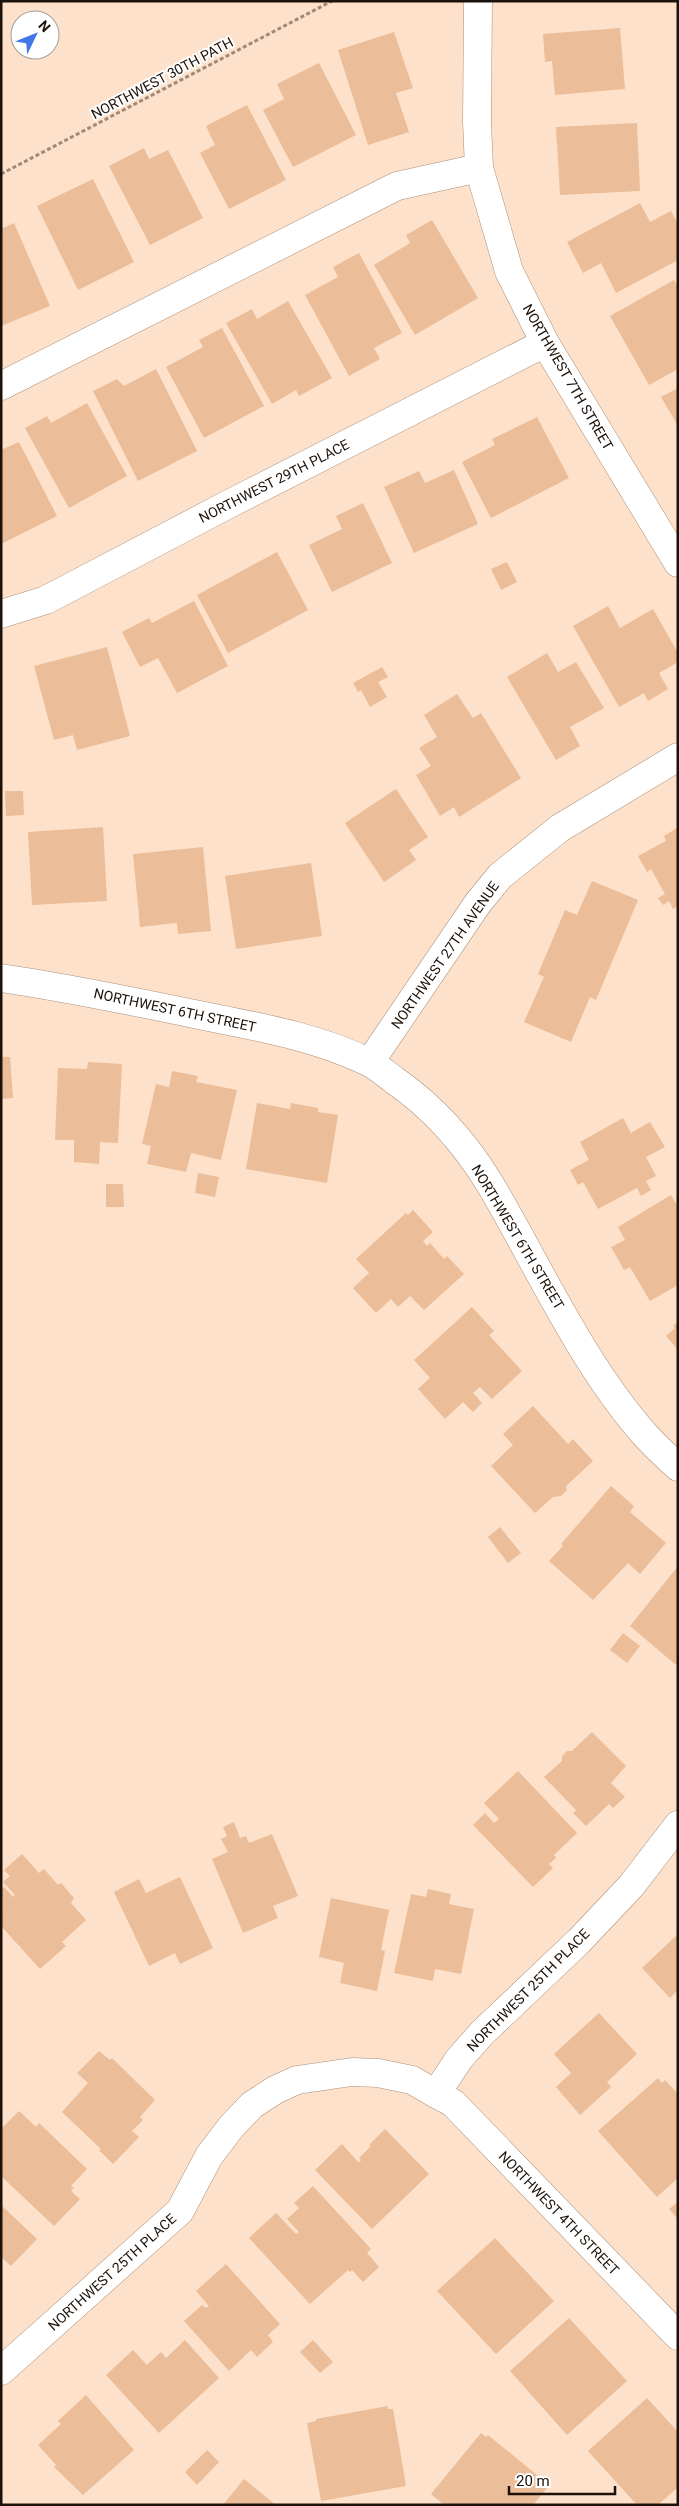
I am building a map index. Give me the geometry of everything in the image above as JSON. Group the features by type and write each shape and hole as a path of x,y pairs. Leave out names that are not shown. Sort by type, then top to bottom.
{"street":[{"name":"NORTHWEST 7TH STREET","path":"478,1 477,122 479,168 510,271 545,343 678,563"},
{"path":"1,386 397,186 479,168"},
{"name":"NORTHWEST 29TH PLACE","path":"1,614 46,600 226,505 545,343"},
{"name":"NORTHWEST 27TH AVENUE","path":"370,1062 478,904 500,876 560,828 678,756"},
{"name":"NORTHWEST 6TH STREET","path":"1,978 51,985 271,1030 324,1044 370,1062 420,1098 452,1130 489,1183 538,1270 612,1392 646,1436 678,1467"},
{"name":"NORTHWEST 25TH PLACE","path":"1,2371 180,2211 209,2156 231,2127 252,2104 296,2080 320,2075 352,2072 378,2073 412,2080 436,2094 459,2059 482,2033 579,1941 631,1886 678,1825"},
{"name":"NORTHWEST 4TH STREET","path":"436,2094 453,2103 678,2336"}],"path":[{"name":"NORTHWEST 30TH PATH","path":"1,174 332,1"}],"building":[{"path":"620,28 625,89 555,95 552,61 545,62 543,34"},
{"path":"394,32 413,88 396,93 409,132 368,145 338,50"},
{"path":"319,63 356,135 293,167 263,110 284,99 277,84"},
{"path":"247,105 286,180 229,209 200,153 215,145 206,126"},
{"path":"637,123 640,191 560,195 556,127"},
{"path":"144,148 149,159 168,150 203,218 150,245 109,166"},
{"path":"93,179 134,262 78,290 37,206"},
{"path":"640,203 650,222 671,211 678,224 678,260 616,293 601,263 583,273 567,242"},
{"path":"432,220 478,298 415,335 374,265 410,243 406,235"},
{"path":"14,223 50,306 1,326 1,229"},
{"path":"359,253 402,333 374,348 380,359 349,376 305,295 338,277 333,267"},
{"path":"674,280 678,287 678,369 649,385 610,316"},
{"path":"288,301 332,378 299,396 296,390 272,404 226,323 252,309 257,319"},
{"path":"222,328 264,406 204,438 166,367 203,347 199,340"},
{"path":"156,369 197,451 138,481 93,391 117,379 124,386"},
{"path":"678,388 678,426 661,397"},
{"path":"87,403 127,476 69,508 25,428 47,416 51,423"},
{"path":"537,417 569,478 491,518 462,462 495,445 492,439"},
{"path":"19,442 57,516 1,544 1,450"},
{"path":"454,470 478,524 414,553 384,487 419,471 425,483"},
{"path":"363,503 392,563 332,592 309,545 342,529 336,516"},
{"path":"277,552 308,610 228,653 197,595"},
{"path":"507,562 517,582 501,590 491,569"},
{"path":"194,601 228,666 177,693 158,658 140,667 122,632 149,618 152,623"},
{"path":"608,606 620,628 653,609 678,653 678,662 659,673 668,689 648,701 644,693 619,707 573,626"},
{"path":"107,647 130,736 77,750 73,735 54,740 34,666"},
{"path":"547,653 558,672 576,662 604,708 570,727 580,746 556,760 507,677"},
{"path":"382,667 388,677 378,682 387,697 370,707 361,690 358,692 353,683"},
{"path":"457,694 473,718 481,713 521,778 459,817 454,807 440,816 416,775 431,766 419,748 437,737 424,715"},
{"path":"396,789 428,837 409,850 416,860 384,882 345,823"},
{"path":"5,791 23,791 24,815 6,816"},
{"path":"103,827 107,901 32,905 28,832"},
{"path":"677,828 678,906 673,909 669,901 663,905 658,898 665,894 651,869 647,872 638,856 666,841 664,836"},
{"path":"203,847 211,931 178,934 177,923 140,927 133,854"},
{"path":"311,863 322,936 236,949 225,876"},
{"path":"592,881 638,900 596,1000 590,997 571,1042 524,1022 544,977 538,974 565,910 577,915"},
{"path":"1,1057 10,1057 13,1098 1,1099"},
{"path":"88,1062 122,1064 118,1143 100,1142 99,1164 74,1162 74,1140 55,1140 58,1068 87,1069"},
{"path":"172,1071 198,1076 196,1082 237,1090 221,1160 191,1153 186,1172 147,1164 151,1146 142,1144 156,1084 169,1087"},
{"path":"257,1103 290,1109 291,1103 318,1108 318,1112 338,1115 327,1183 246,1169"},
{"path":"623,1118 631,1133 650,1122 665,1147 646,1157 656,1176 646,1181 651,1190 641,1196 637,1188 598,1209 583,1182 578,1185 570,1170 589,1160 580,1142"},
{"path":"198,1173 219,1177 215,1197 195,1193"},
{"path":"106,1184 123,1184 124,1207 106,1207"},
{"path":"671,1195 678,1207 678,1285 650,1301 630,1267 624,1270 611,1247 625,1240 618,1227"},
{"path":"413,1210 433,1232 423,1241 427,1246 430,1243 444,1259 447,1256 464,1274 424,1310 410,1296 398,1307 391,1299 376,1313 353,1288 369,1273 356,1259 406,1213 408,1215"},
{"path":"472,1307 494,1331 489,1335 522,1371 492,1399 480,1387 473,1393 482,1403 473,1412 463,1402 445,1419 418,1389 430,1378 414,1360"},
{"path":"678,1322 678,1350 666,1336 675,1328 673,1326"},
{"path":"533,1406 568,1444 573,1439 593,1461 566,1486 567,1490 561,1496 553,1497 535,1513 491,1466 513,1445 503,1434"},
{"path":"611,1486 634,1506 630,1512 666,1543 640,1574 628,1563 593,1600 549,1561 563,1546 561,1544"},
{"path":"500,1527 521,1553 508,1563 488,1537"},
{"path":"678,1566 678,1662 676,1665 630,1626"},
{"path":"623,1633 640,1646 627,1663 610,1650"},
{"path":"592,1732 626,1766 611,1783 625,1797 613,1808 609,1804 586,1826 573,1813 576,1810 544,1777 562,1761 562,1756 567,1751 572,1751"},
{"path":"518,1771 577,1833 554,1855 556,1858 549,1864 553,1868 533,1887 473,1825 485,1813 494,1823 499,1819 484,1803"},
{"path":"234,1822 240,1838 246,1836 249,1843 272,1834 298,1896 273,1906 278,1918 243,1933 212,1859 228,1852 221,1839 227,1836 223,1827"},
{"path":"22,1854 39,1873 44,1869 58,1885 61,1883 74,1898 71,1903 86,1920 62,1942 66,1946 40,1969 1,1926 1,1907 3,1906 1,1890 4,1887 13,1897 15,1895 3,1882 10,1876 4,1870"},
{"path":"180,1877 213,1948 180,1964 175,1953 149,1966 114,1892 139,1879 146,1893"},
{"path":"428,1889 451,1894 449,1904 474,1909 461,1974 435,1969 433,1981 394,1973 411,1894 426,1897"},
{"path":"331,1898 389,1910 381,1950 385,1951 377,1991 340,1983 344,1963 319,1957"},
{"path":"678,1934 678,1990 670,1998 642,1968"},
{"path":"599,2013 637,2054 607,2082 611,2087 580,2115 556,2087 571,2073 554,2054"},
{"path":"99,2051 110,2060 112,2058 155,2100 140,2117 143,2120 132,2131 139,2137 113,2164 99,2150 101,2149 62,2112 88,2083 77,2073"},
{"path":"658,2078 662,2083 665,2080 678,2094 678,2178 657,2197 598,2131"},
{"path":"19,2111 36,2127 39,2123 87,2169 71,2186 74,2188 71,2191 80,2199 54,2226 1,2176 1,2129"},
{"path":"385,2129 429,2174 372,2229 315,2170 342,2144 359,2163 361,2160 359,2158"},
{"path":"313,2186 371,2249 367,2253 379,2267 363,2282 352,2270 350,2272 348,2270 310,2304 249,2238 276,2213 296,2234 299,2232 287,2219 299,2208 294,2203"},
{"path":"678,2202 678,2219 669,2209"},
{"path":"1,2205 37,2239 11,2266 1,2257"},
{"path":"495,2238 554,2301 496,2354 437,2291"},
{"path":"226,2264 280,2324 268,2335 273,2342 257,2357 251,2350 229,2371 184,2321 202,2305 206,2308 209,2306 196,2291"},
{"path":"569,2318 627,2381 567,2435 510,2371"},
{"path":"185,2340 219,2378 159,2433 106,2375 133,2350 147,2365 161,2352 166,2358"},
{"path":"313,2340 333,2362 320,2373 300,2352"},
{"path":"86,2395 134,2450 83,2495 54,2467 56,2465 38,2445 61,2424 58,2421"},
{"path":"647,2398 678,2432 678,2487 658,2505 637,2505 588,2451"},
{"path":"388,2406 388,2409 393,2409 406,2486 321,2501 307,2423 316,2421 316,2419"},
{"path":"481,2433 486,2437 488,2435 543,2480 542,2483 548,2487 533,2505 444,2505 431,2494"},
{"path":"207,2450 219,2462 197,2485 185,2472"},
{"path":"244,2479 276,2505 223,2505"}]}
